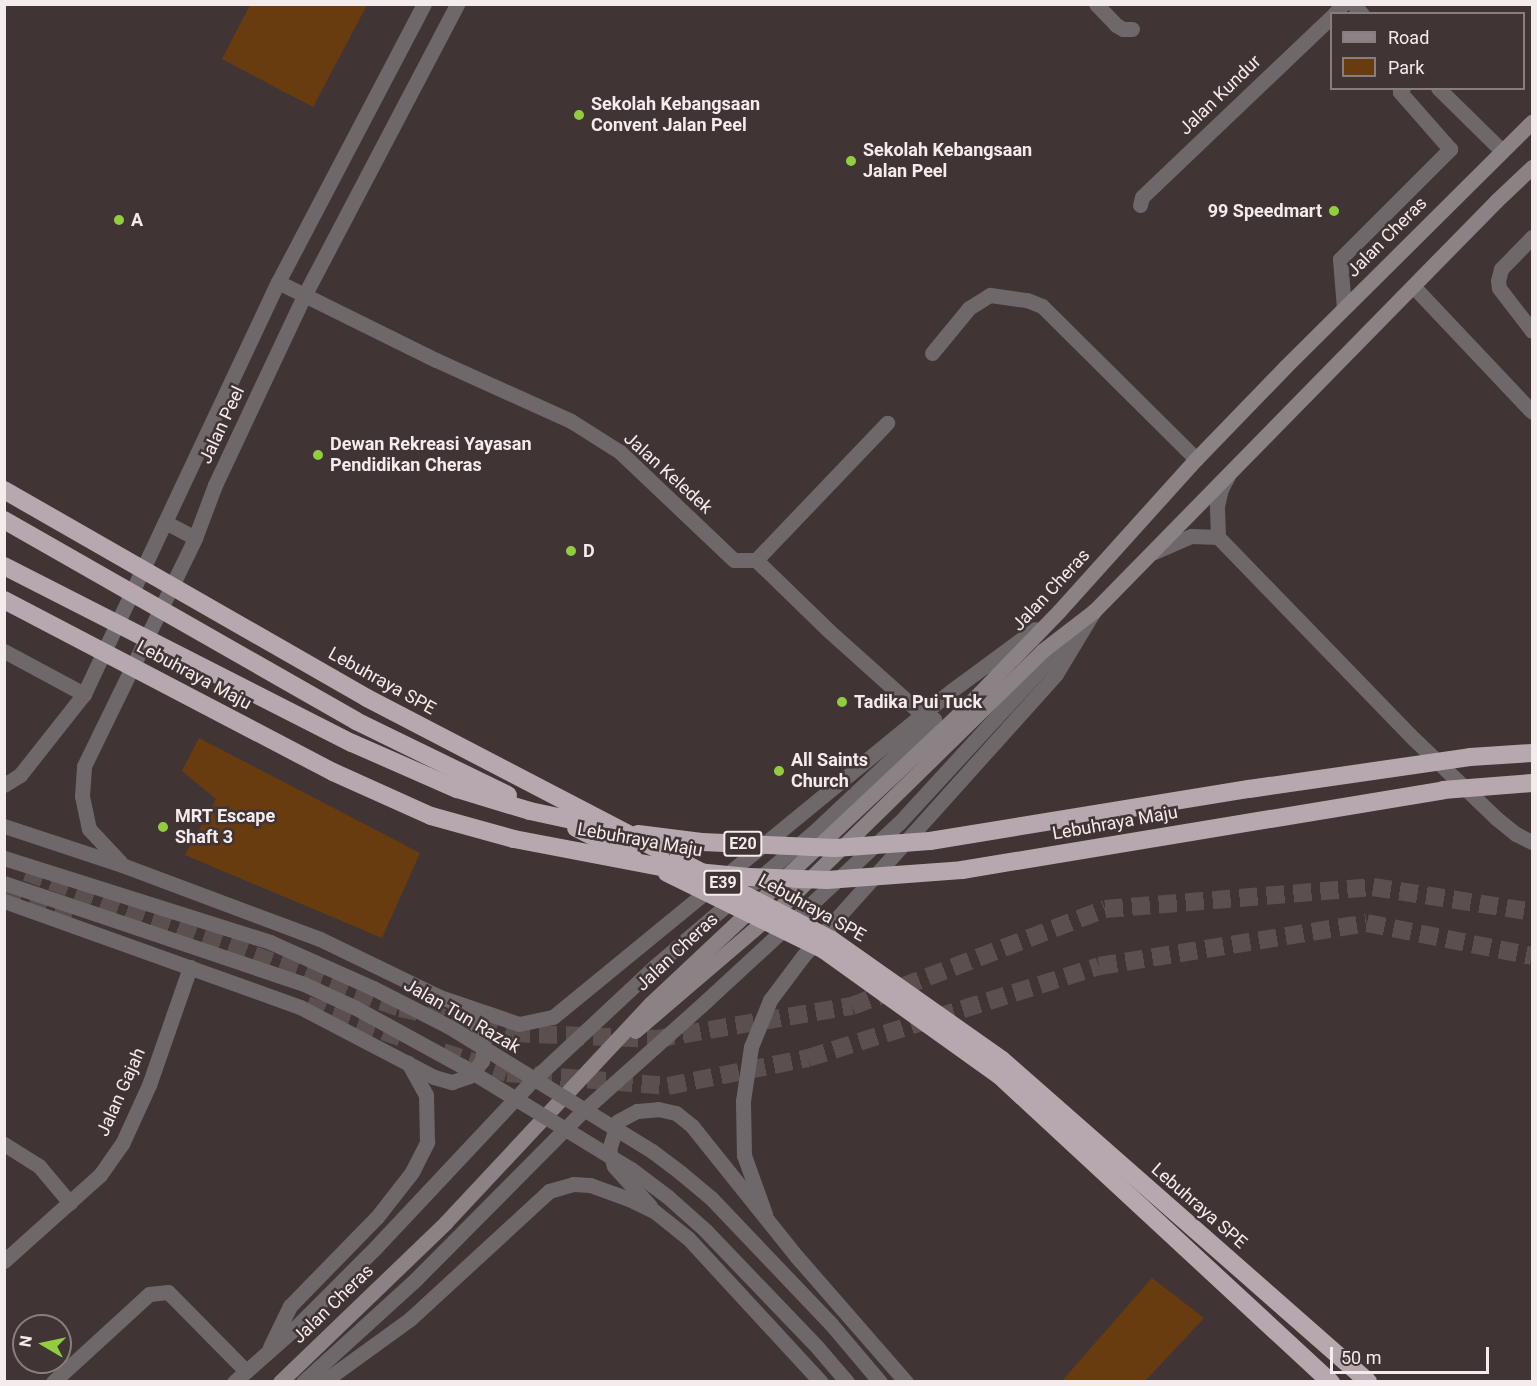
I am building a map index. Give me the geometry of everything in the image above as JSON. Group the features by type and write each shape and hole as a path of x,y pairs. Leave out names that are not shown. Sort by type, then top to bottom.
{"highway":[{"name":"Lebuhraya SPE","path":"4,490 367,698 832,940 1002,1060 1368,1382"},
{"name":"Lebuhraya SPE","path":"4,520 356,721 824,950 1000,1076 1331,1382"},
{"name":"Lebuhraya Maju","path":"4,566 352,743 457,789 542,814 635,834 702,842 835,848 930,841 1272,785 1470,757 1533,753"},
{"name":"Lebuhraya Maju","path":"4,600 333,772 431,816 514,839 675,870 749,877 827,880 962,870 1443,790 1533,783"}],"main road":[{"name":"Jalan Cheras","path":"280,1382 446,1222 651,1003 958,715 1059,611 1196,459 1344,308 1533,122"},
{"name":"Jalan Cheras","path":"586,1071 786,902 1042,651 1094,611 1533,167"}],"street":[{"name":"Jalan Peel","path":"4,785 20,775 84,694 278,282 424,4"},
{"name":"Jalan Peel","path":"122,865 89,829 82,796 84,766 195,538 216,485 304,296 457,4"},
{"path":"1096,4 1116,25 1132,29"},
{"name":"Jalan Kundur","path":"1140,206 1142,197 1330,18"},
{"path":"1344,308 1340,259 1450,149 1400,90"},
{"path":"1440,90 1502,151"},
{"path":"1533,237 1501,269 1498,281 1499,288 1533,332"},
{"name":"Jalan Keledek","path":"278,282 571,421 620,452 734,560 756,560"},
{"path":"1413,286 1533,412"},
{"path":"932,352 969,308 990,295 1027,300 1042,306 1196,459"},
{"path":"887,423 756,560 828,630 924,716"},
{"path":"1229,475 1221,489 1217,506 1218,537 1455,778 1503,824 1516,834 1533,842"},
{"path":"165,522 195,538"},
{"path":"1150,555 1173,542 1191,536 1218,537"},
{"path":"440,998 519,1024 553,1017 766,841 924,716 951,691 1059,611"},
{"path":"53,1382 149,1294 168,1292 240,1376 266,1355 375,1248 533,1080 654,967 816,830 948,706 1059,611"},
{"path":"303,1382 416,1280 583,1111 899,823 1094,611"},
{"path":"765,1214 744,1155 743,1101 751,1047 770,1000 803,956 1056,674 1094,611"},
{"path":"4,651 84,694"},
{"path":"4,826 122,865 320,939 440,998 469,1017 482,1032 482,1061 469,1076 452,1082 434,1077 300,1007 4,901"},
{"name":"Jalan Tun Razak","path":"4,858 270,942 373,988 448,1026 583,1111 652,1151 711,1198 831,1324 880,1382"},
{"path":"4,882 304,984 365,1013 514,1099 631,1169 668,1197 705,1230 818,1348 847,1382"},
{"name":"Jalan Gajah","path":"4,1261 100,1175 122,1144 149,1085 190,967"},
{"path":"266,1355 290,1306 377,1217 412,1172 428,1142 426,1095 408,1063"},
{"path":"821,1382 688,1238 654,1211 614,1166 609,1150 618,1121 637,1111 658,1109 676,1113 692,1126 765,1214 797,1257 906,1382"},
{"path":"4,1144 39,1166 70,1203"},
{"path":"323,1382 410,1319 549,1191 573,1184 590,1185 630,1199 654,1211"}],"green space":[{"path":"250,5 367,5 313,107 222,59"},
{"path":"199,738 420,853 382,938 185,855 216,799 182,771"},
{"path":"1152,1278 1204,1318 1145,1381 1062,1381"}],"tunnel":[{"path":"26,872 400,1008 512,1033 656,1039 852,1006 1105,909 1373,887 1532,912"},
{"path":"4,892 79,920"},
{"path":"443,1052 507,1073 668,1086 808,1058 1099,966 1367,923 1532,956"},
{"path":"307,1005 408,1040"}],"place":[{"name":"Sekolah Kebangsaan Convent Jalan Peel","path":"579,115"},
{"name":"Sekolah Kebangsaan Jalan Peel","path":"851,161"},
{"name":"99 Speedmart","path":"1334,211"},
{"name":"A","path":"119,220"},
{"name":"Dewan Rekreasi Yayasan Pendidikan Cheras","path":"318,455"},
{"name":"D","path":"571,551"},
{"name":"Tadika Pui Tuck","path":"842,702"},
{"name":"All Saints Church","path":"779,771"},
{"name":"MRT Escape Shaft 3","path":"163,827"}]}
